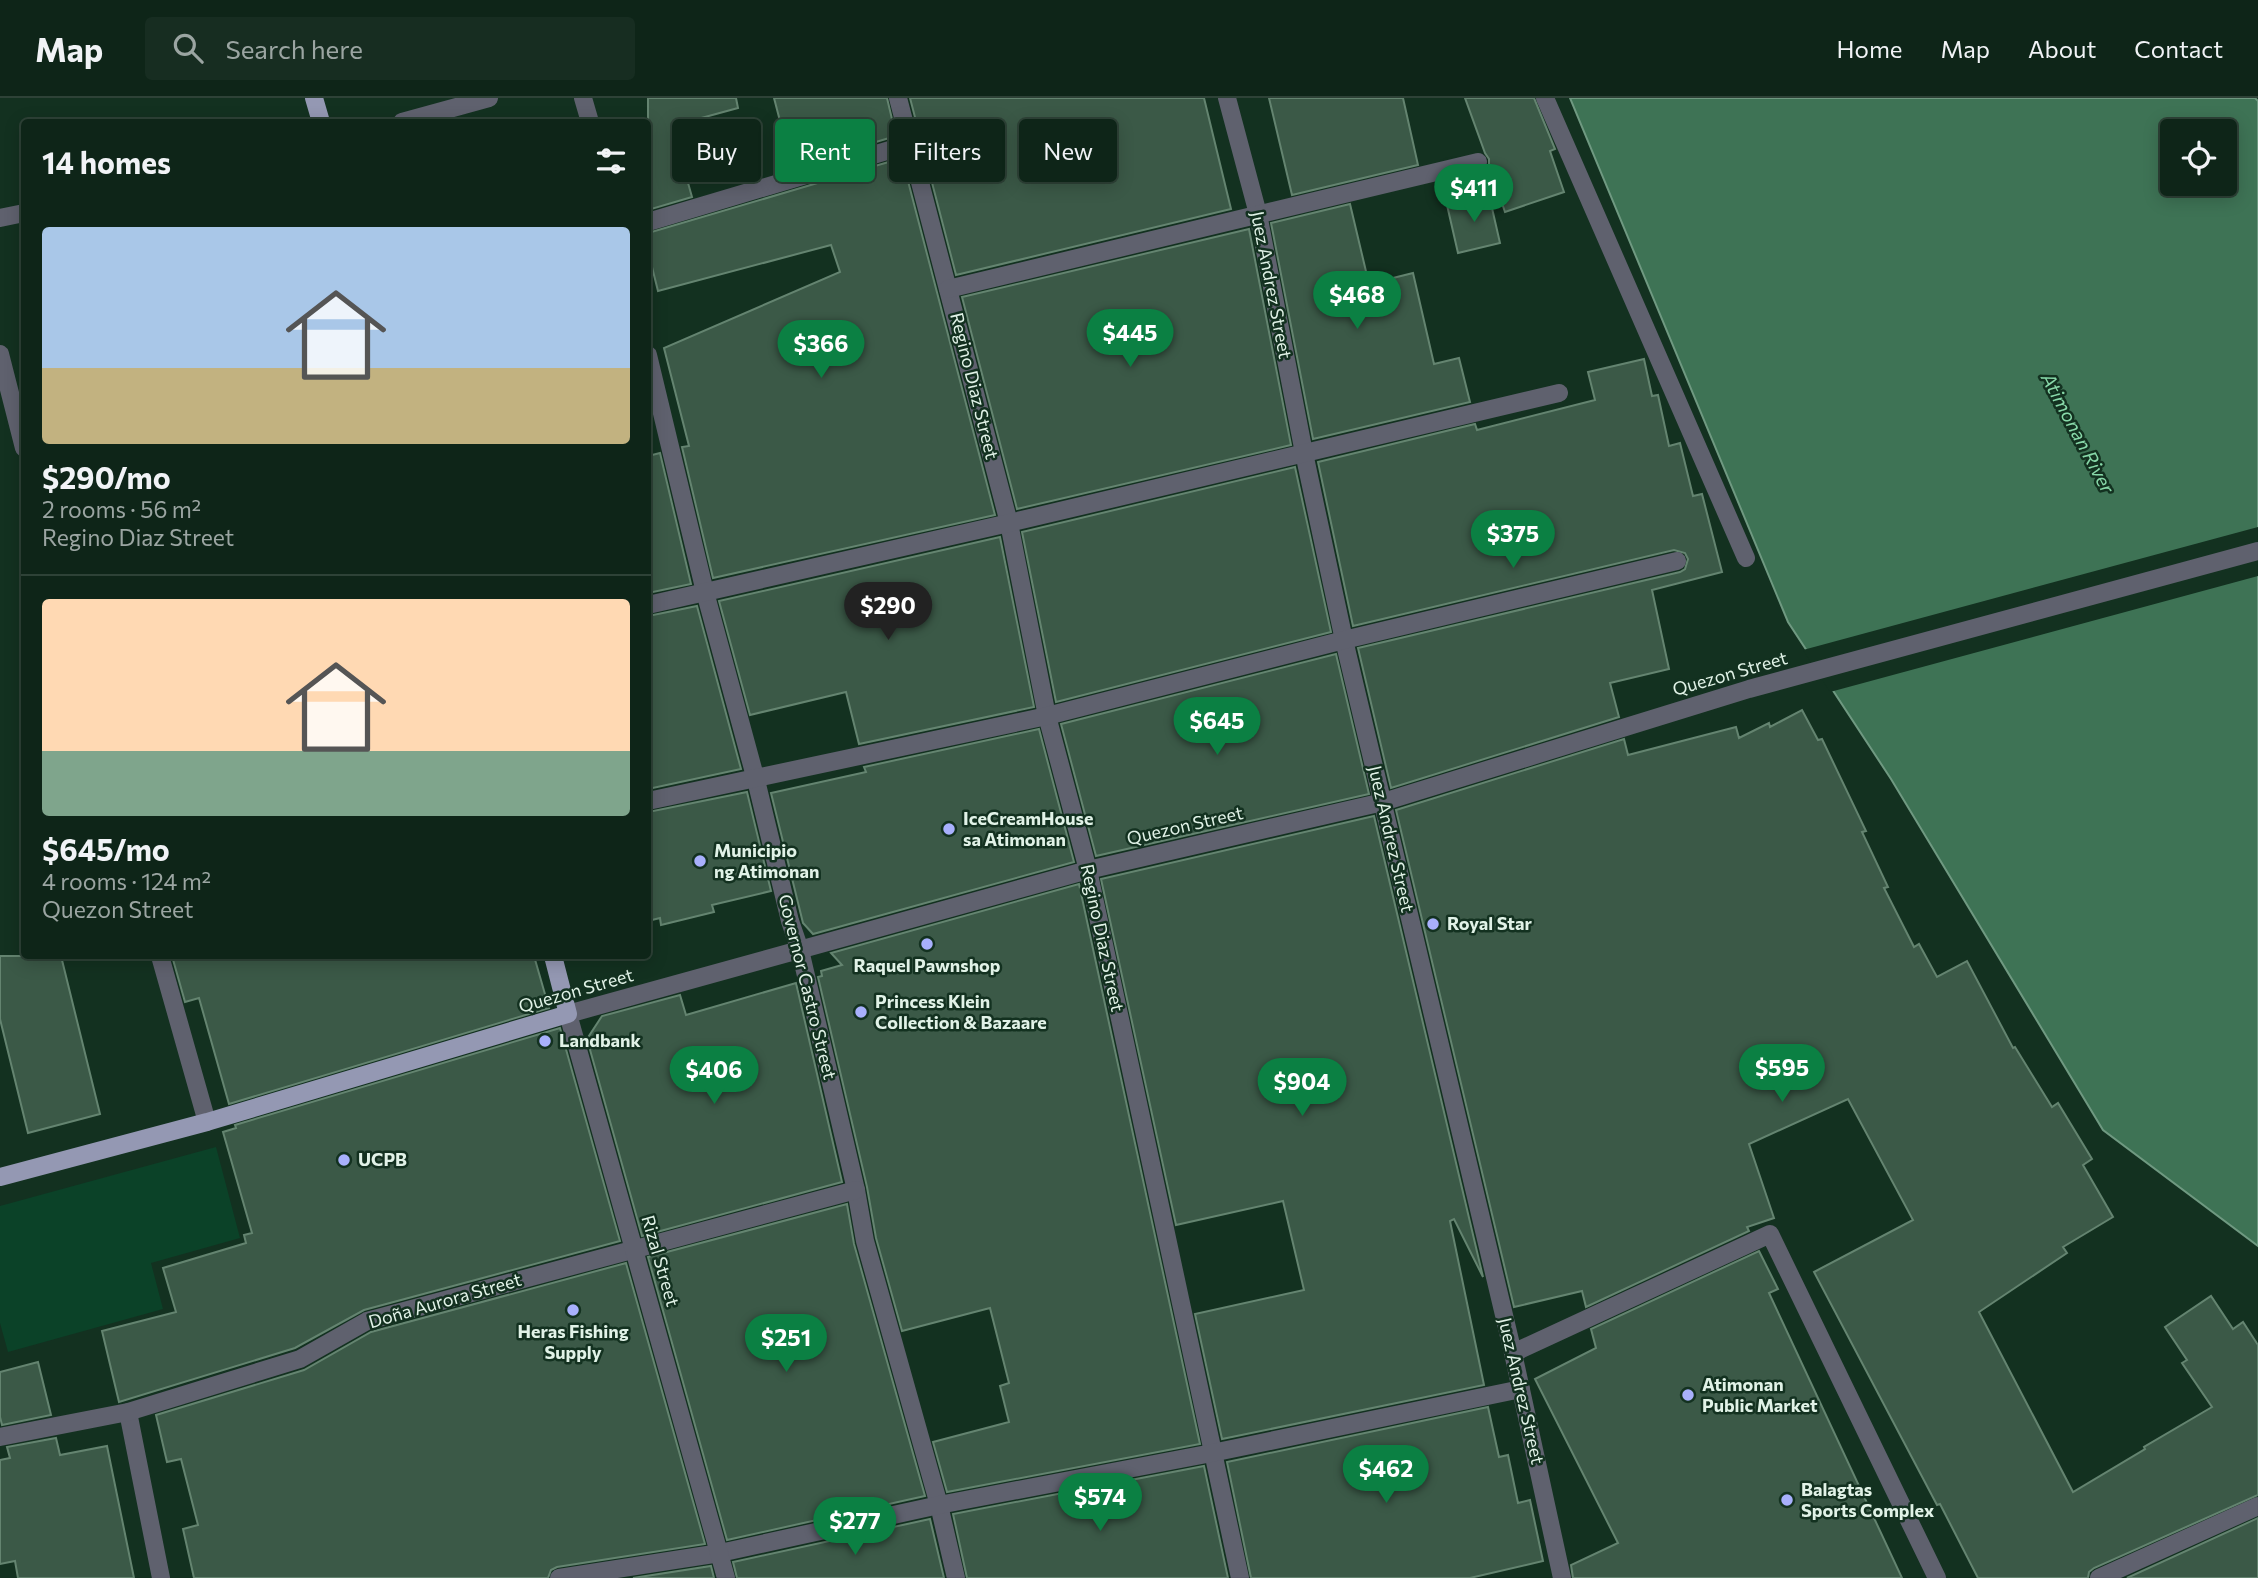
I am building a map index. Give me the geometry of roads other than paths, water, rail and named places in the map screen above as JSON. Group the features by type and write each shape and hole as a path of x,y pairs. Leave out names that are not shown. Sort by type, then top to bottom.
{"main road":[{"path":"314,98 320,119"},
{"name":"Rizal Street","path":"554,959 568,1014"},
{"name":"Quezon Street","path":"0,1177 207,1122 568,1014"}],"street":[{"path":"413,119 489,98"},
{"path":"583,98 589,119"},
{"name":"Regino Diaz Street","path":"898,98 903,119"},
{"name":"Juez Andrez Street","path":"1227,98 1258,214 1304,453 1344,640 1513,1353 1562,1578"},
{"path":"1545,98 1746,558"},
{"path":"651,221 889,150"},
{"path":"948,289 1478,162"},
{"name":"Regino Diaz Street","path":"920,182 1009,523 1047,716 1088,870 1240,1578"},
{"path":"0,218 21,214"},
{"path":"0,354 21,437"},
{"name":"Governor Castro Street","path":"651,367 705,592 756,780 790,921 800,950 856,1190 865,1241 939,1505 956,1578"},
{"path":"651,604 1559,393"},
{"name":"Quezon Street","path":"568,1014 1088,870 1383,802 1749,689 2258,551"},
{"path":"651,801 1047,716 1344,640 1677,561"},
{"path":"161,959 207,1122"},
{"name":"Rizal Street","path":"568,1014 726,1578"},
{"name":"Doña Aurora Street","path":"0,1437 128,1412 300,1359 367,1321 856,1190"},
{"path":"1513,1353 1770,1234 1937,1578"},
{"path":"559,1578 720,1553 939,1505 1212,1453 1521,1389"},
{"path":"128,1412 161,1578"},
{"path":"2099,1578 2258,1506"}],"water":[{"name":"Atimonan River","path":"1570,98 2255,98 2258,101 2258,1246 2103,1130 1891,779 1788,622"}],"place":[{"name":"IceCreamHouse sa Atimonan","path":"949,829"},
{"name":"Municipio ng Atimonan","path":"700,861"},
{"name":"Royal Star","path":"1433,924"},
{"name":"Raquel Pawnshop","path":"927,944"},
{"name":"Princess Klein Collection & Bazaare","path":"861,1012"},
{"name":"Landbank","path":"545,1041"},
{"name":"UCPB","path":"344,1160"},
{"name":"Heras Fishing Supply","path":"573,1310"},
{"name":"Atimonan Public Market","path":"1688,1395"},
{"name":"Balagtas Sports Complex","path":"1787,1500"}]}
